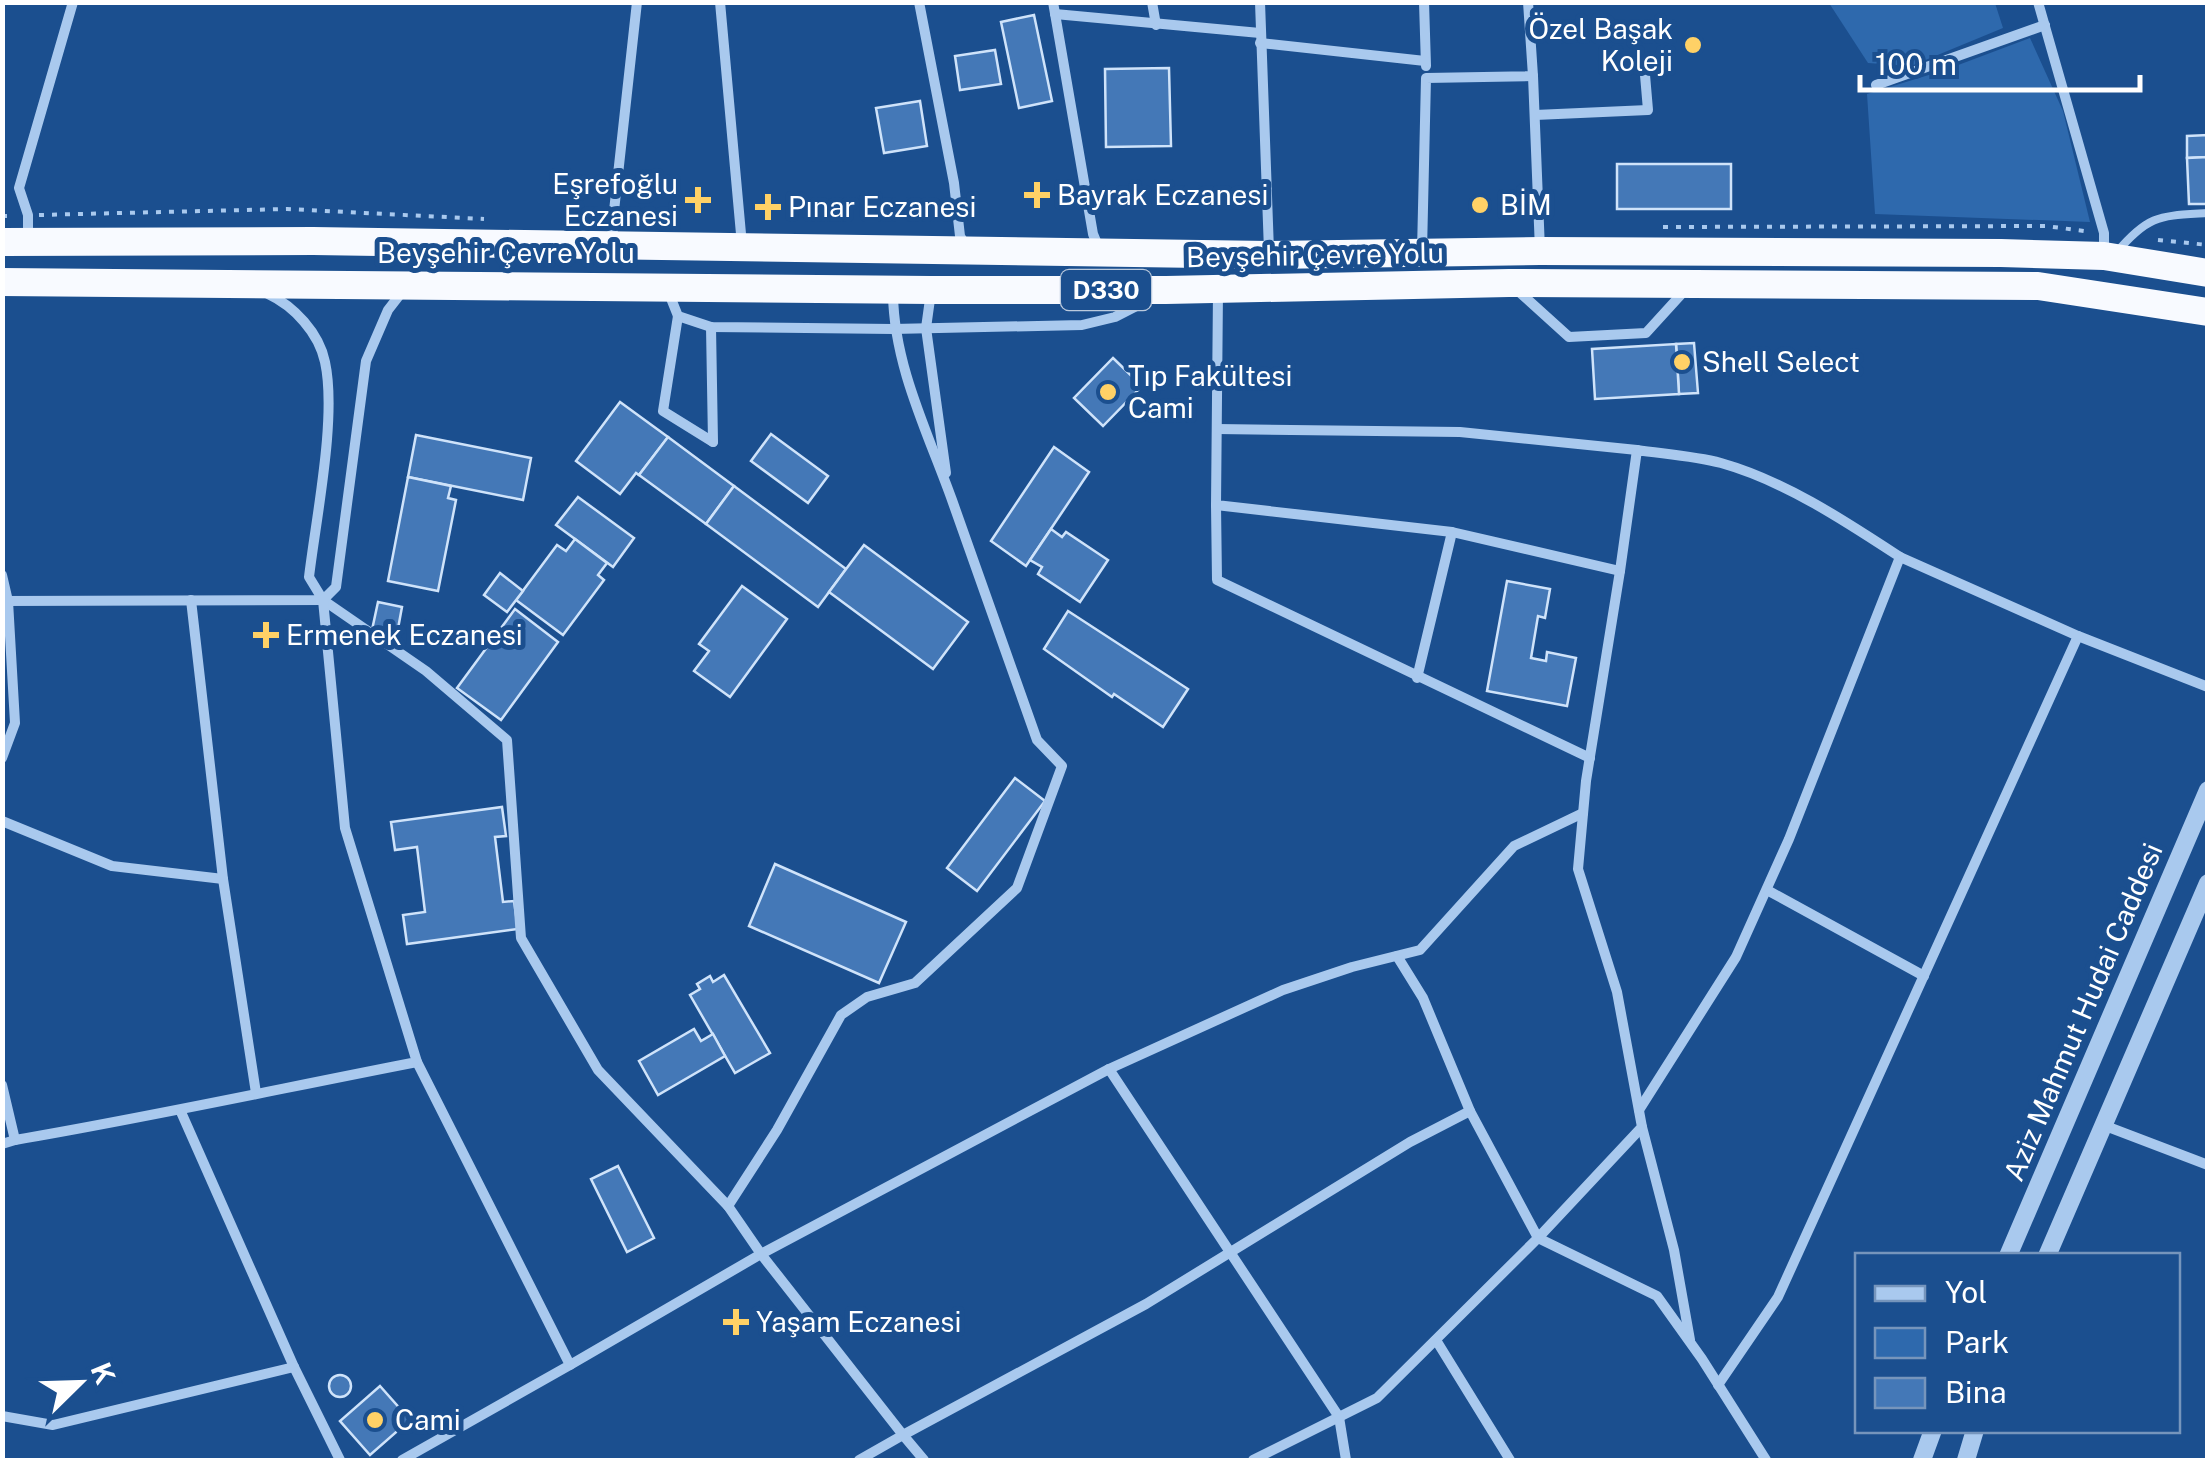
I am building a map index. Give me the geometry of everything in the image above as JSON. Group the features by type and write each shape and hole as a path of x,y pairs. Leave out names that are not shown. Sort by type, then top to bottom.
{"highway":[{"name":"Beyşehir Çevre Yolu","path":"15,242 312,240 1269,255 1540,251 2108,257 2208,273"},
{"name":"Beyşehir Çevre Yolu","path":"2,282 931,290 1218,290 1509,283 2038,286 2208,312"}],"street":[{"path":"15,242 28,215 18,188 73,2"},
{"path":"616,246 612,229 637,2"},
{"path":"720,2 742,248"},
{"path":"919,2 954,183 960,236 968,251"},
{"path":"1152,2 1156,24"},
{"path":"1260,2 1269,255"},
{"path":"1422,255 1424,2"},
{"path":"1528,2 1540,251"},
{"path":"2038,2 2108,257"},
{"path":"1101,252 1092,234 1054,8 1426,61"},
{"path":"1876,85 2045,25"},
{"path":"1535,115 1648,110 1645,75"},
{"path":"1426,78 1533,76"},
{"path":"244,283 288,303 310,330 325,360 329,408 309,576 323,600 344,828 418,1062 570,1365"},
{"path":"1509,283 1569,337 1646,334 1690,284"},
{"path":"323,600 336,586 366,362 388,310 406,285"},
{"path":"666,286 678,316 663,411 713,442 711,327"},
{"path":"728,1206 777,1130 841,1016 867,997 916,983 1018,888 1062,766 1037,740 950,494 927,442 893,329 893,288"},
{"path":"931,290 926,328 937,426 950,494"},
{"path":"678,316 711,327 1082,325 1115,317 1166,290"},
{"path":"1218,290 1216,580 1590,758"},
{"path":"1217,428 1460,432 1721,463 1779,486 1900,557 2078,636 2208,687"},
{"path":"1636,450 1590,758 1578,869 1617,992 1642,1127 1674,1250 1691,1344"},
{"path":"1216,505 1452,532 1620,571"},
{"path":"1417,678 1452,532"},
{"path":"1639,1110 1736,956 1900,557"},
{"path":"2,574 15,723 2,758"},
{"path":"191,600 223,879 256,1093"},
{"path":"5,601 323,600 426,671 507,740 521,938 598,1070 728,1206 761,1254 924,1460"},
{"path":"1718,1385 1778,1297 2078,636"},
{"name":"Aziz Mahmut Hudai Caddesi","path":"2009,1253 2208,790"},
{"path":"402,1460 761,1254 1109,1069 1283,990 1420,950 1514,846 1583,814"},
{"path":"2,821 112,866 223,879"},
{"path":"2048,1253 2208,883"},
{"path":"1766,890 1924,976"},
{"path":"1397,956 1423,998 1470,1111 1538,1238 1657,1296 1766,1460"},
{"path":"2,1144 181,1112 256,1093 418,1062"},
{"path":"1109,1069 1339,1417 1346,1460"},
{"path":"2,1085 15,1140"},
{"path":"859,1460 1146,1304 1410,1142 1470,1111"},
{"path":"181,1112 294,1367 340,1460"},
{"path":"2103,1125 2208,1164"},
{"path":"1253,1460 1377,1398 1538,1238 1642,1127"},
{"path":"1436,1340 1510,1460"},
{"path":"2,1416 52,1425 294,1367"},
{"path":"1922,1460 1932,1433"},
{"path":"1966,1460 1974,1433"}],"lane":[{"path":"2108,257 2158,216 2208,213"}],"green space":[{"path":"1829,3 1995,3 2003,28 1911,66 1868,63"},
{"path":"2030,38 2063,111 2090,222 1875,214 1867,94"}],"building":[{"path":"1034,15 1052,101 1019,108 1001,22"},
{"path":"995,50 1001,84 960,90 955,56"},
{"path":"1169,68 1171,146 1106,147 1105,69"},
{"path":"920,101 927,146 884,153 876,108"},
{"path":"2208,135 2208,157 2187,158 2187,136"},
{"path":"2208,157 2208,204 2189,204 2187,158"},
{"path":"1617,164 1731,164 1731,209 1617,209"},
{"path":"1694,343 1698,393 1679,394 1676,344"},
{"path":"1676,344 1679,394 1595,399 1592,349"},
{"name":"Tıp Fakültesi Cami","path":"1113,358 1142,386 1103,426 1074,398"},
{"path":"620,402 668,437 620,494 576,461"},
{"path":"771,434 828,476 808,503 751,461"},
{"path":"416,435 531,458 523,500 408,477"},
{"path":"668,437 734,486 706,524 639,475"},
{"path":"1054,447 1089,472 1026,566 991,541"},
{"path":"408,477 451,486 448,498 456,500 438,591 388,581"},
{"path":"734,486 846,569 818,607 706,524"},
{"path":"578,497 634,538 613,567 556,525"},
{"path":"1051,529 1062,537 1066,532 1108,560 1080,602 1038,574 1042,567 1030,560"},
{"path":"575,539 607,563 598,575 604,580 563,635 516,600 557,545 566,551"},
{"path":"864,545 968,622 933,669 829,592"},
{"path":"500,573 523,591 507,612 484,595"},
{"path":"1507,581 1550,589 1545,618 1538,616 1531,658 1546,661 1547,652 1576,658 1567,706 1487,691"},
{"path":"742,586 787,619 730,697 694,671 709,651 699,644"},
{"path":"378,602 402,607 397,634 372,630"},
{"path":"515,609 558,642 501,720 457,688"},
{"path":"1068,611 1188,689 1163,727 1044,649"},
{"path":"1015,778 1045,801 977,891 947,868"},
{"path":"502,807 506,836 495,837 503,902 514,901 518,929 407,944 403,915 425,912 417,847 395,850 391,822"},
{"path":"775,864 906,922 879,983 749,926"},
{"path":"724,975 770,1053 735,1073 690,995 700,989 697,984 710,976 713,982"},
{"path":"694,1029 701,1041 713,1034 725,1056 658,1095 639,1061"},
{"path":"618,1166 654,1238 627,1252 591,1179"},
{"path":"340,1375 348,1378 348,1394 340,1397 332,1394 329,1386 332,1378"},
{"name":"Cami","path":"380,1386 410,1420 370,1455 340,1421"}],"place":[{"name":"Özel Başak Koleji","path":"1693,45"},
{"name":"Bayrak Eczanesi","path":"1037,195"},
{"name":"Eşrefoğlu Eczanesi","path":"698,200"},
{"name":"BİM","path":"1480,205"},
{"name":"Pınar Eczanesi","path":"768,207"},
{"name":"Shell Select","path":"1682,362"},
{"name":"Tıp Fakültesi Cami","path":"1108,392"},
{"name":"Ermenek Eczanesi","path":"266,635"},
{"name":"Yaşam Eczanesi","path":"736,1322"},
{"name":"Cami","path":"375,1420"}]}
